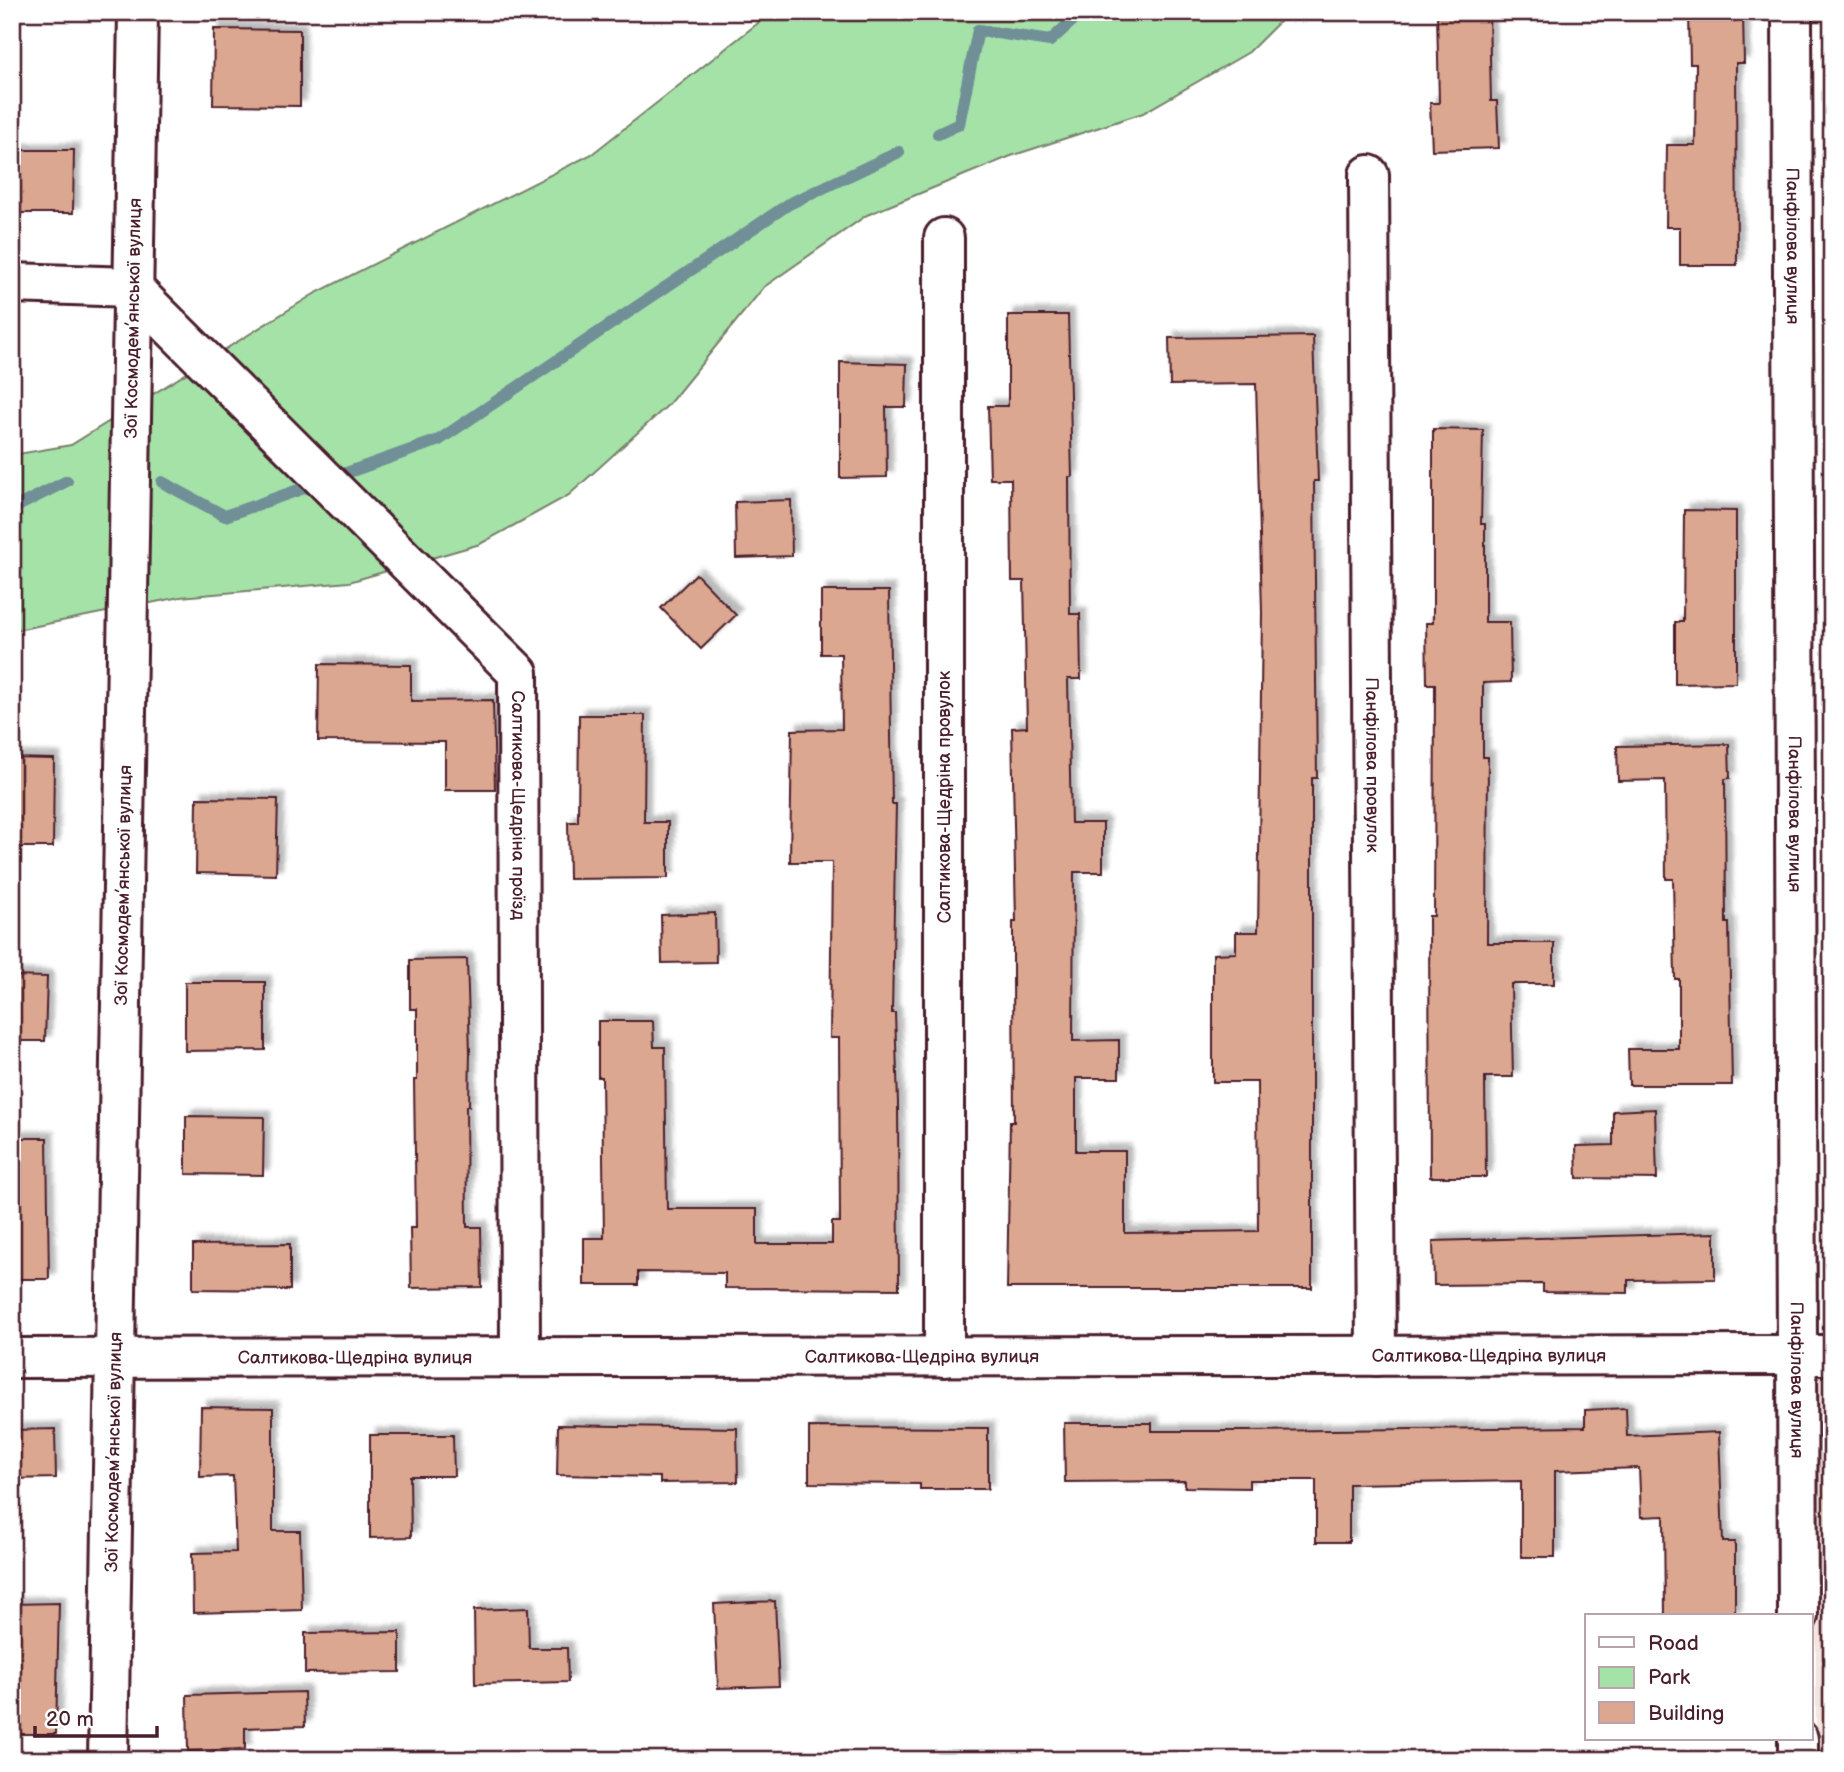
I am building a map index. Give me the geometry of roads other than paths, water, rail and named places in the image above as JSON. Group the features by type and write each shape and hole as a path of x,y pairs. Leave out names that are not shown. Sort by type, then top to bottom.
{"street":[{"name":"Зої Космодем’янської вулиця","path":"108,1760 131,287 138,12"},
{"name":"Панфілова вулиця","path":"1792,12 1815,1355 1798,1614"},
{"name":"Панфілова провулок","path":"1369,175 1376,1356"},
{"name":"Салтикова-Щедріна провулок","path":"944,238 944,1357"},
{"path":"12,283 131,287"},
{"name":"Салтикова-Щедріна проїзд","path":"131,287 518,673 520,1357"},
{"name":"Салтикова-Щедріна вулиця","path":"12,1358 1815,1355"},
{"path":"1798,1740 1798,1760"}],"waterway":[{"path":"938,134 959,124 978,30 1050,41 1082,12"},
{"path":"162,482 225,516 439,440 789,204 899,152"},
{"path":"12,509 67,481"}]}
